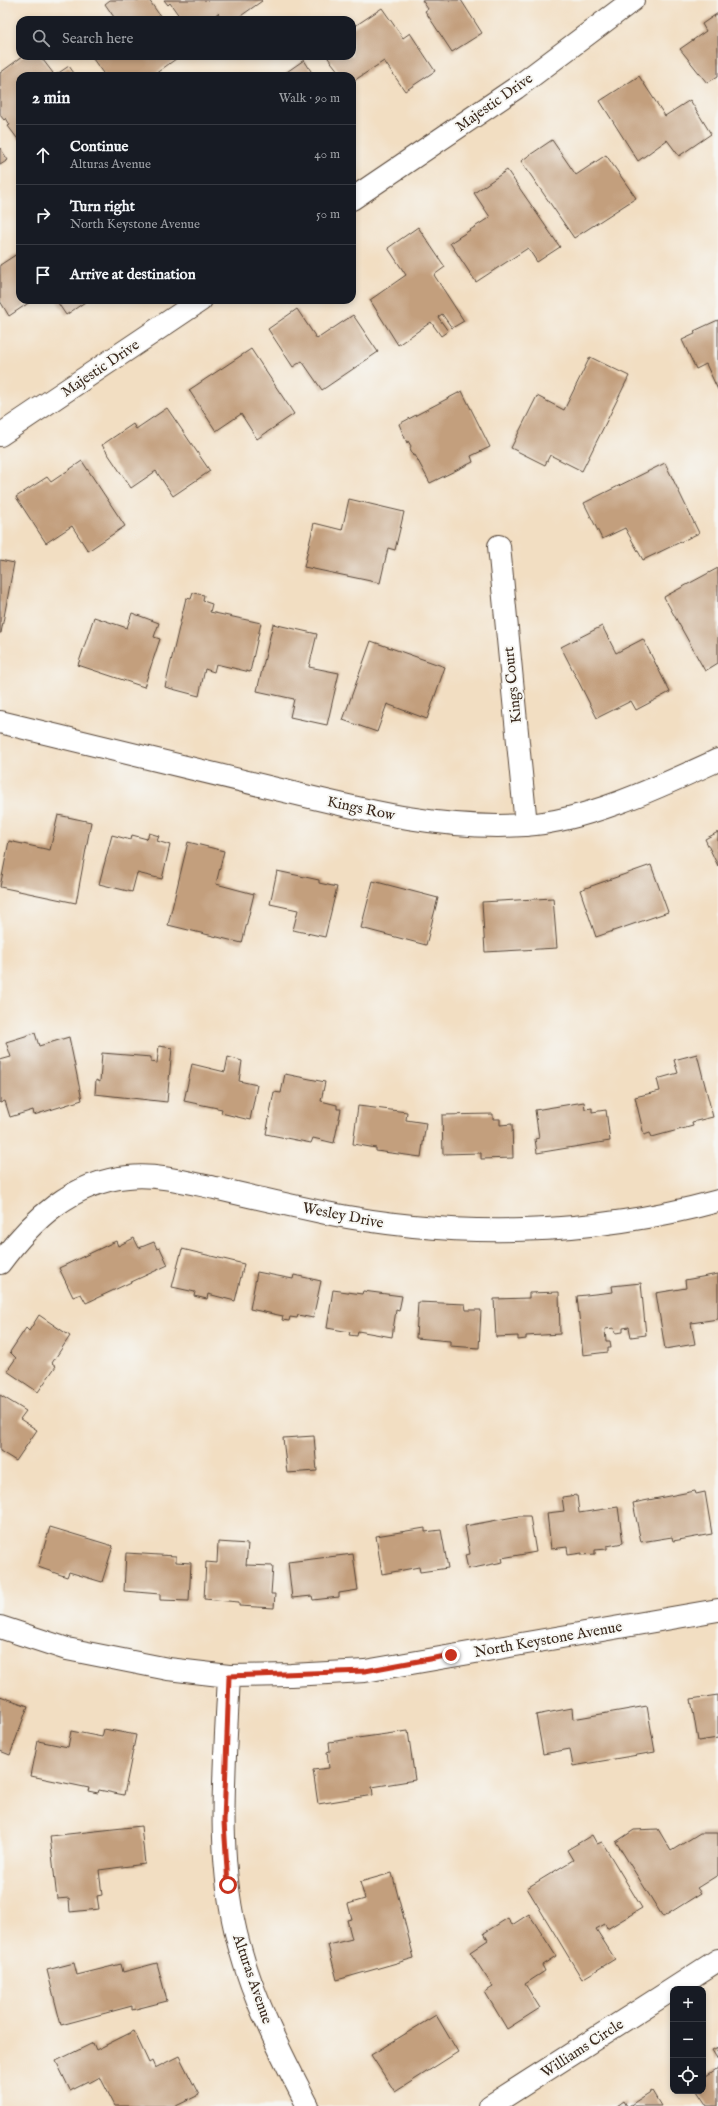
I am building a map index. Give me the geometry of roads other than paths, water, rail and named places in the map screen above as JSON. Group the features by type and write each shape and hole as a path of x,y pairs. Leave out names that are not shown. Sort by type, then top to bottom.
{"street":[{"name":"Majestic Drive","path":"356,196 516,88 633,0"},
{"name":"Majestic Drive","path":"0,435 195,304"},
{"name":"Kings Court","path":"499,546 526,825"},
{"name":"Kings Row","path":"0,722 376,813 468,826 526,825 565,818 605,806 718,760"},
{"name":"Wesley Drive","path":"0,1263 16,1241 41,1215 65,1199 92,1185 128,1177 171,1179 327,1213 398,1225 469,1230 543,1230 611,1224 685,1210 718,1201"},
{"name":"North Keystone Avenue","path":"0,1627 66,1649 112,1659 168,1669 229,1676 365,1671 718,1610"},
{"name":"Alturas Avenue","path":"229,1676 224,1822 228,1885 238,1944 257,1999 282,2057 308,2106"},
{"name":"Williams Circle","path":"678,1986 718,1960"},
{"name":"Williams Circle","path":"490,2106 670,1991"}]}
